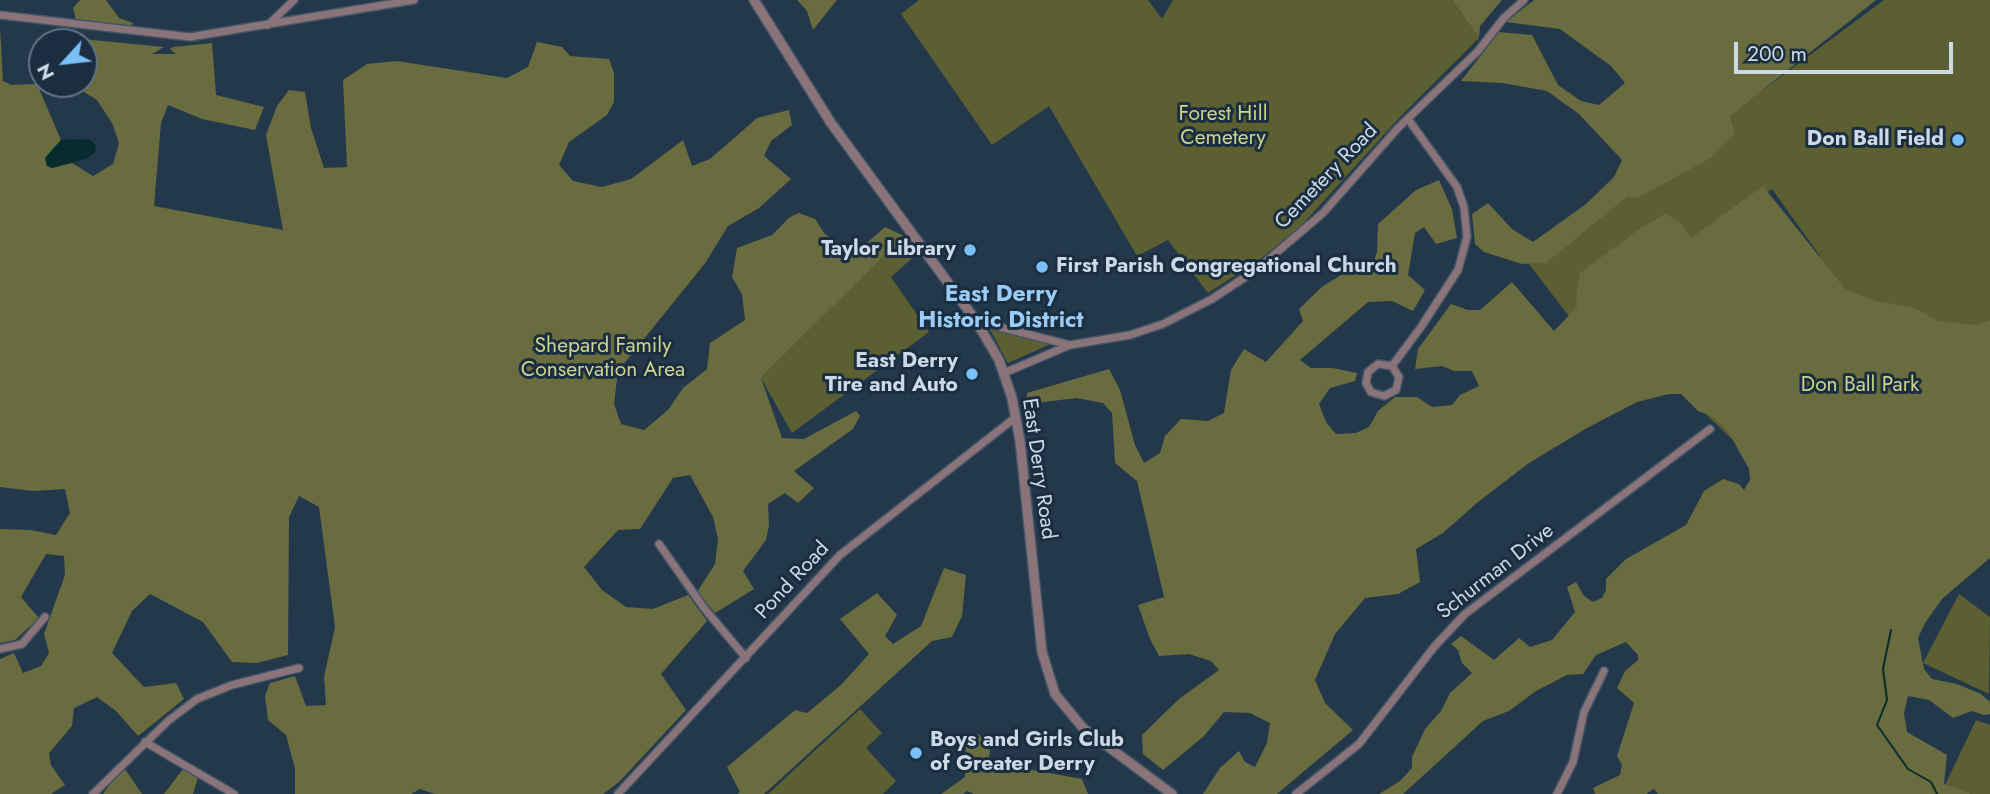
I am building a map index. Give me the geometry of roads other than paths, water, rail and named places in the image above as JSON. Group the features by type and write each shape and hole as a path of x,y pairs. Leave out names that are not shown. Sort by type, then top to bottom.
{"street":[{"path":"267,26 294,0"},
{"path":"0,15 177,37 267,26 414,0"},
{"name":"East Derry Road","path":"754,0 831,123 976,321 1004,373 1016,417 1042,652 1051,686 1064,708 1083,728 1172,794"},
{"name":"Cemetery Road","path":"1004,373 1070,345 1130,335 1163,324 1212,299 1256,270 1315,221 1408,119 1478,51 1503,19 1524,0"},
{"path":"1392,366 1458,270 1467,237 1464,207 1457,187 1408,119"},
{"path":"976,321 1070,345"},
{"path":"1378,364 1392,366 1399,377 1396,390 1384,396 1374,394 1366,383 1368,372 1378,364"},
{"name":"Pond Road","path":"618,794 849,546 1016,417"},
{"name":"Schurman Drive","path":"1296,794 1359,744 1434,647 1465,614 1710,429"},
{"path":"659,544 704,608 746,658"},
{"path":"0,649 22,644 45,617"},
{"path":"93,794 145,742 197,699 225,687 299,668"},
{"path":"1558,794 1570,770 1586,707 1604,671"},
{"path":"145,742 234,794"}],"waterway":[{"path":"1891,630 1883,669 1887,700 1877,725 1908,769 1931,782 1937,794"}],"place":[{"name":"Don Ball Field","path":"1958,140"},
{"name":"Taylor Library","path":"970,250"},
{"name":"First Parish Congregational Church","path":"1042,267"},
{"name":"East Derry Tire and Auto","path":"972,374"},
{"name":"Boys and Girls Club of Greater Derry","path":"916,753"}],"district":[{"name":"East Derry Historic District","path":"1001,308"}],"park label":[{"name":"Forest Hill Cemetery","path":"1223,127"},
{"name":"Shepard Family Conservation Area","path":"603,359"},
{"name":"Don Ball Park","path":"1860,386"}]}
